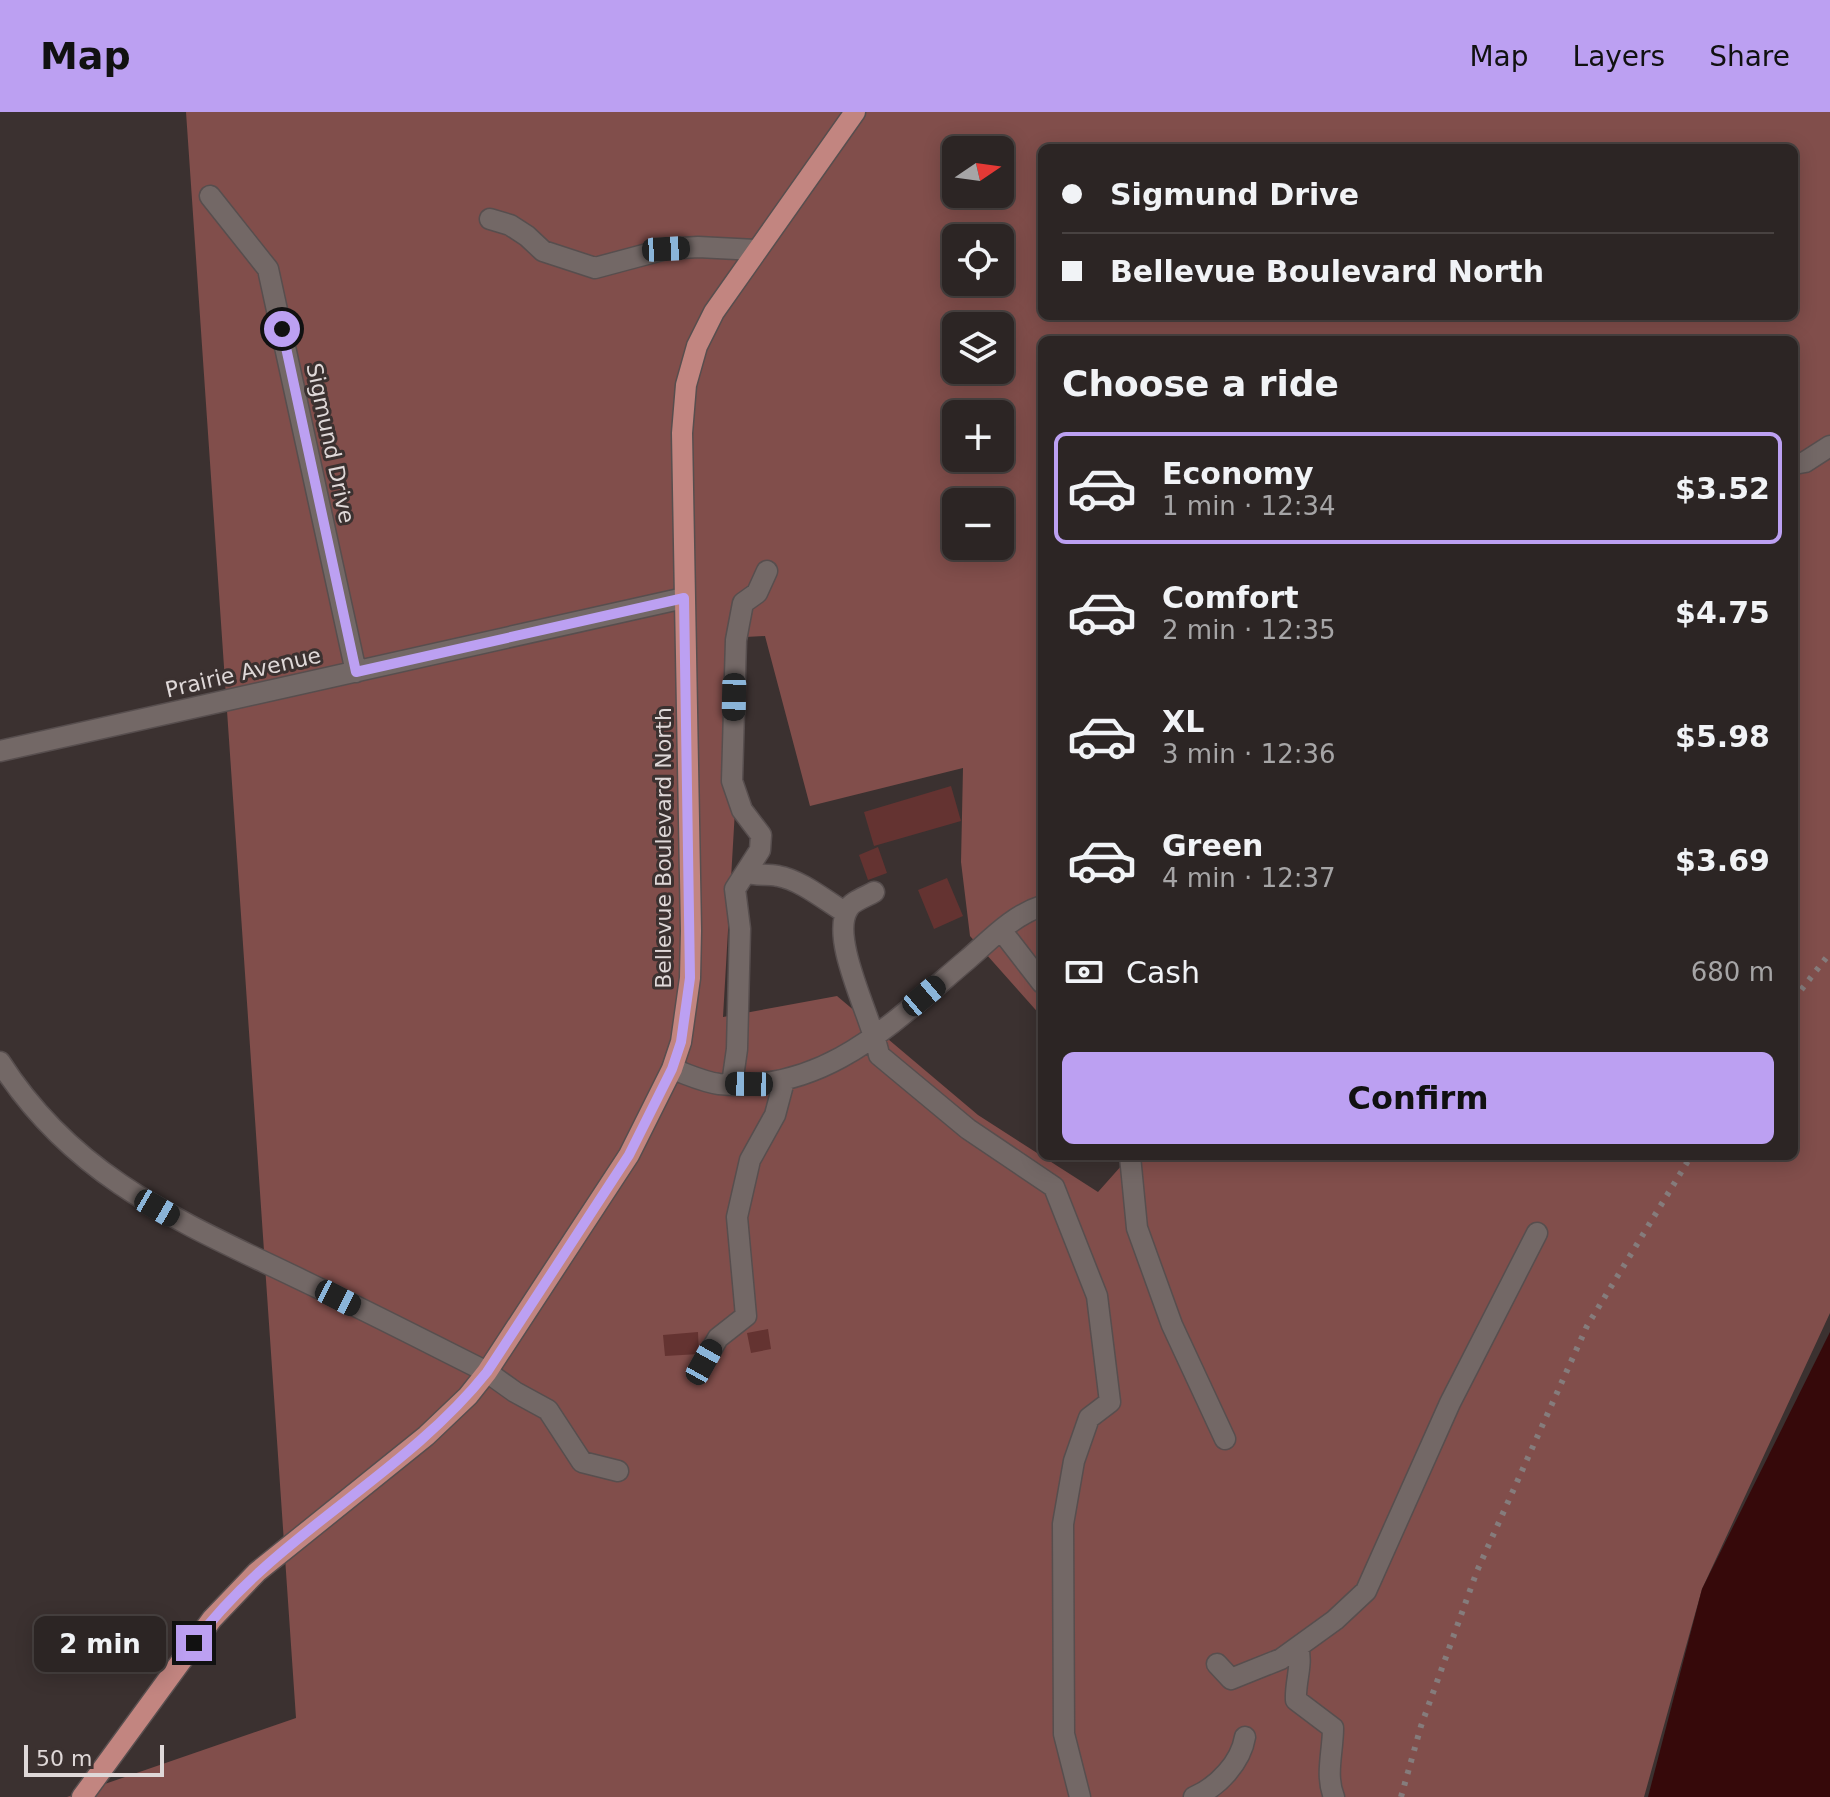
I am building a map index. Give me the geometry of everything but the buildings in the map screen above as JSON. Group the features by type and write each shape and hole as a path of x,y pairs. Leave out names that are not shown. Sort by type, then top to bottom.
{"main road":[{"name":"Bellevue Boulevard North","path":"82,1797 212,1619 248,1581 299,1536 426,1436 468,1396 487,1372 629,1155 672,1069 681,1042 690,978 682,433 686,385 697,346 714,312 855,112"}],"street":[{"name":"Sigmund Drive","path":"210,196 268,269 356,672"},
{"path":"490,219 510,225 543,251 595,268 666,249 756,250"},
{"path":"1798,463 1830,446"},
{"path":"732,1084 737,1049 740,929 735,889 760,850 761,835 742,810 732,781 736,640 743,603 757,593 767,571"},
{"name":"Prairie Avenue","path":"0,751 684,598"},
{"path":"746,872 755,876 778,876 846,913"},
{"path":"874,892 849,906 842,922 847,961 876,1037 879,1055 968,1129 1054,1187 1097,1296 1110,1402 1089,1418 1074,1461 1063,1524 1064,1734 1080,1797"},
{"path":"672,1069 716,1084 732,1084 784,1081 824,1068 876,1037 1001,930 1038,907"},
{"path":"1001,930 1038,978"},
{"path":"0,1062 20,1093 50,1128 84,1159 130,1193 183,1224 487,1372 548,1410 582,1462 618,1471"},
{"path":"704,1362 718,1338 746,1316 737,1217 750,1160 775,1115 784,1081"},
{"path":"1130,1160 1137,1228 1172,1325 1225,1439"},
{"path":"1217,1664 1231,1679 1281,1659 1335,1620 1366,1591 1450,1403 1537,1233"},
{"path":"1298,1647 1302,1661 1295,1686 1296,1700 1333,1728 1333,1752 1327,1781 1334,1797"},
{"path":"1194,1797 1208,1791 1242,1754 1245,1737"}],"shaded area":[{"path":"186,112 1830,112 1830,1313 1702,1589 1644,1797 67,1797 296,1718"},
{"path":"1830,1332 1830,1797 1648,1797 1702,1589"}],"railway":[{"path":"1798,994 1830,953"},
{"path":"1401,1797 1421,1726 1477,1571 1587,1326 1689,1160"}],"route":[{"path":"194,1643 212,1619 257,1572 426,1436 468,1396 487,1372 648,1121 681,1042 690,978 684,598 356,672 282,329"}]}
